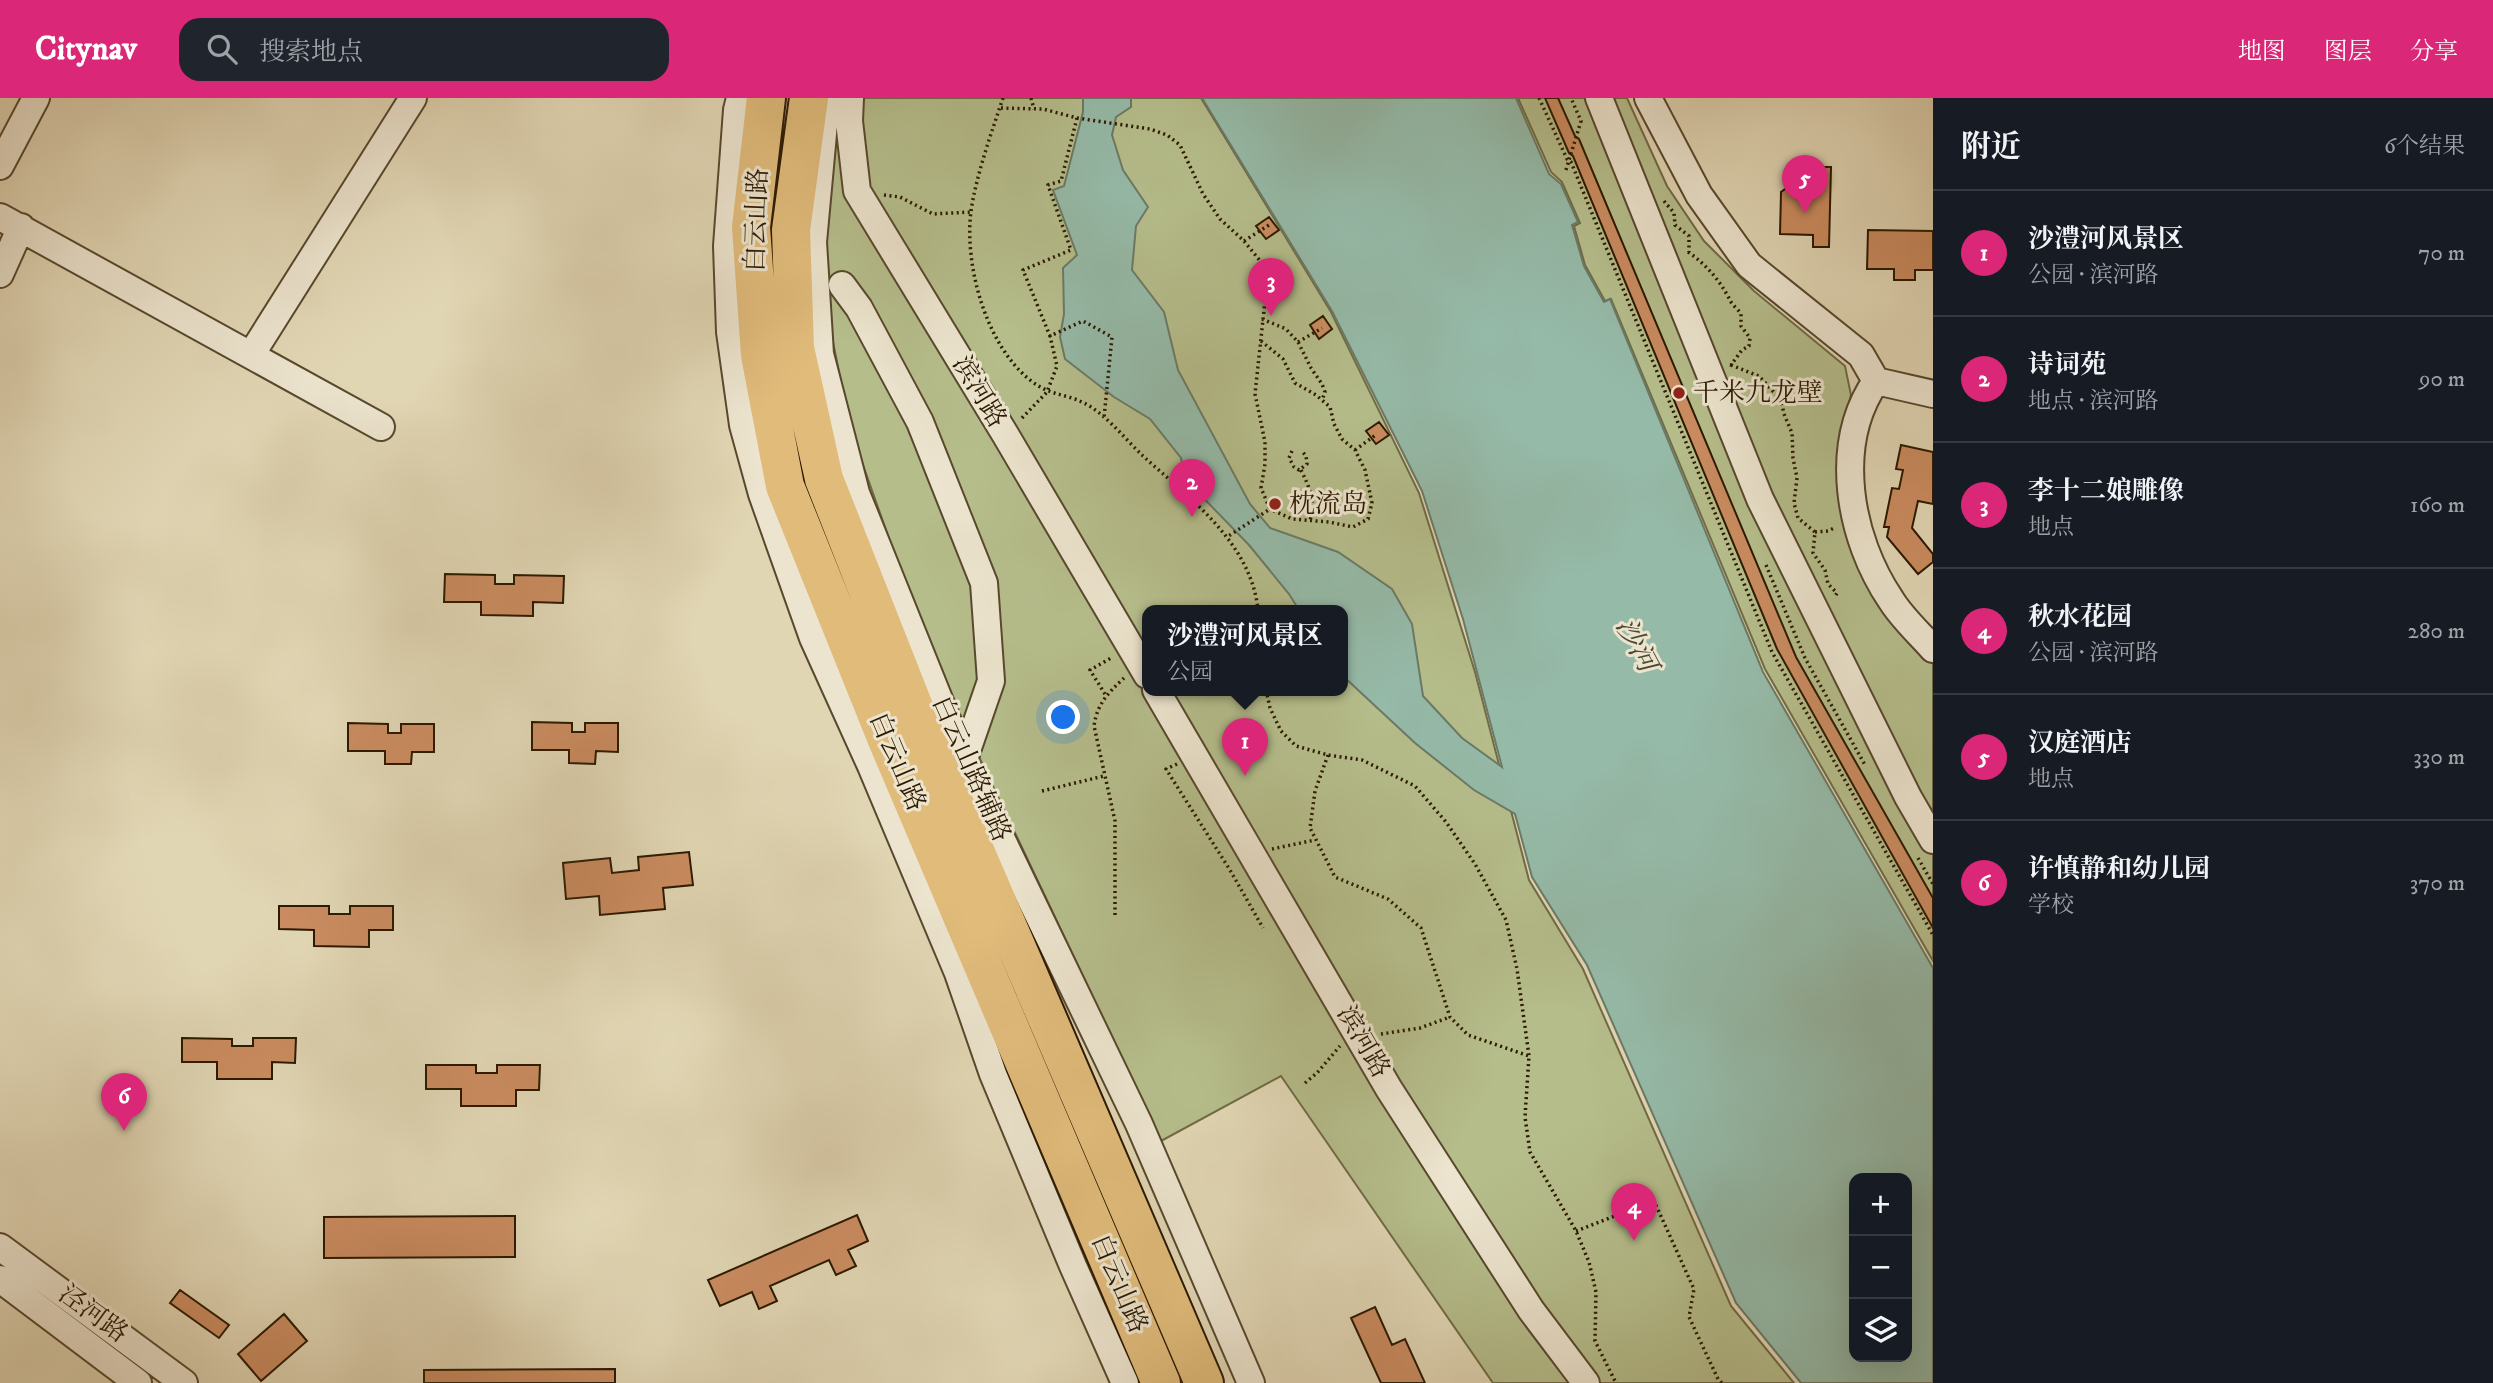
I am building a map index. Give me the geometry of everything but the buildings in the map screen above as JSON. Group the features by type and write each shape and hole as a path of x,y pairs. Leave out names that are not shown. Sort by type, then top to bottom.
{"highway":[{"name":"白云山路","path":"752,104 751,226 760,355 785,486 887,740 1161,1383"},
{"name":"白云山路","path":"817,108 790,230 795,348 824,479 952,796 1204,1383"}],"street":[{"path":"0,166 36,98"},
{"path":"251,355 413,98"},
{"name":"滨河路","path":"850,98 849,121 857,191 1139,661"},
{"path":"1599,98 1718,364 1760,499 1908,797 1933,840"},
{"path":"1648,98 1699,195 1749,265 1861,355 1876,381 1933,394"},
{"path":"752,104 727,246 730,332 743,425 762,494 813,638 871,766 958,974 993,1074 1125,1383"},
{"name":"白云山路辅路","path":"817,108 813,242 820,354 856,493 964,761 1139,1124 1251,1383"},
{"path":"0,274 10,222 381,427"},
{"path":"842,285 859,308 920,422 984,583 991,681 952,796"},
{"path":"1876,381 1864,398 1850,450 1854,519 1872,566 1891,601 1933,649"},
{"name":"滨河路","path":"1160,696 1389,1089 1531,1310 1586,1383"},
{"name":"泾河路","path":"0,1247 184,1383"},
{"name":"泾河路","path":"0,1279 138,1383"}],"path":[{"path":"1003,98 971,212 971,250 979,299 996,335 1016,367 1047,392 1083,403 1104,418 1229,535 1246,568 1257,605"},
{"path":"1031,98 1034,109"},
{"path":"1539,98 1569,160 1772,652 1933,935"},
{"path":"1566,170 1581,121 1571,98"},
{"path":"1000,108 1043,109 1077,118 1150,129 1167,135 1180,145 1203,194 1220,219 1244,241 1261,262 1265,300 1255,394 1265,442 1261,488 1270,509 1292,519 1353,527 1368,519 1372,503 1366,470 1355,450 1342,439 1329,407 1295,383 1283,359 1261,341"},
{"path":"1005,434 1047,392 1057,366 1050,336 1023,270 1071,250 1048,185 1060,181 1077,118"},
{"path":"857,191 900,197 933,214 971,212"},
{"path":"1244,241 1269,225"},
{"path":"1689,252 1710,268 1714,279 1741,314 1741,326 1751,338 1749,346 1718,364"},
{"path":"1262,319 1286,329 1298,342 1322,384 1325,392 1322,400"},
{"path":"1050,336 1083,321 1112,337 1104,418"},
{"path":"1298,342 1322,328"},
{"path":"1718,364 1759,376 1781,400 1792,433 1797,478 1794,503 1798,518 1815,532 1813,553 1825,569 1828,584 1837,593 1824,617 1824,628"},
{"path":"1355,450 1377,434"},
{"path":"1292,451 1289,458 1294,467 1301,470 1310,487 1314,506 1310,521"},
{"path":"1301,470 1307,464 1303,451"},
{"path":"1229,535 1270,509"},
{"path":"1763,558 1805,658 1871,774"},
{"path":"1115,915 1115,821 1094,726 1096,711 1105,695 1139,661"},
{"path":"1105,695 1090,670 1139,661"},
{"path":"1267,696 1281,731 1296,746 1328,755 1362,760 1415,786 1446,822 1475,864 1506,920 1517,969 1529,1056 1525,1117 1530,1152 1576,1231 1589,1262 1597,1292 1595,1341 1616,1383"},
{"path":"1194,754 1166,769 1263,928"},
{"path":"1328,755 1315,791 1310,828 1335,877 1388,899 1421,928 1450,1017 1468,1035 1529,1056"},
{"path":"1042,791 1104,776"},
{"path":"1576,1231 1654,1201 1694,1289 1689,1317 1722,1383"}],"shaded area":[{"path":"790,98 1201,98 1331,312 1419,493 1475,672 1529,880 1583,969 1731,1306 1794,1383 1493,1383 1281,1076 1161,1141 928,649 851,431"},
{"path":"1518,98 1627,98 1667,186 1704,241 1754,291 1845,366 1851,395 1838,445 1844,521 1875,594 1933,664 1933,961 1765,669 1611,299 1605,301 1585,265 1574,226 1580,223 1562,182 1551,172"}],"water":[{"name":"沙河","path":"1083,98 1131,98 1131,107 1116,117 1112,135 1123,170 1148,207 1136,226 1132,270 1164,312 1178,370 1250,504 1270,528 1338,552 1392,589 1412,624 1423,696 1462,738 1502,767 1463,619 1422,491 1332,311 1202,98 1516,98 1549,174 1561,184 1578,222 1572,225 1584,266 1604,302 1610,299 1763,672 1933,968 1933,1383 1801,1383 1736,1303 1587,965 1532,877 1515,814 1474,790 1415,743 1348,681 1348,605 1296,605 1249,545 1185,479 1181,458 1150,419 1114,397 1065,359 1060,337 1064,314 1063,268 1077,255 1053,190 1064,186 1083,112"}],"place":[{"name":"汉庭酒店","path":"1805,213"},
{"name":"李十二娘雕像","path":"1271,316"},
{"name":"千米九龙壁","path":"1679,393"},
{"name":"枕流岛","path":"1275,504"},
{"name":"诗词苑","path":"1192,517"},
{"name":"沙澧河风景区","path":"1245,776"},
{"name":"许慎静和幼儿园","path":"124,1131"},
{"name":"秋水花园","path":"1634,1241"}]}
